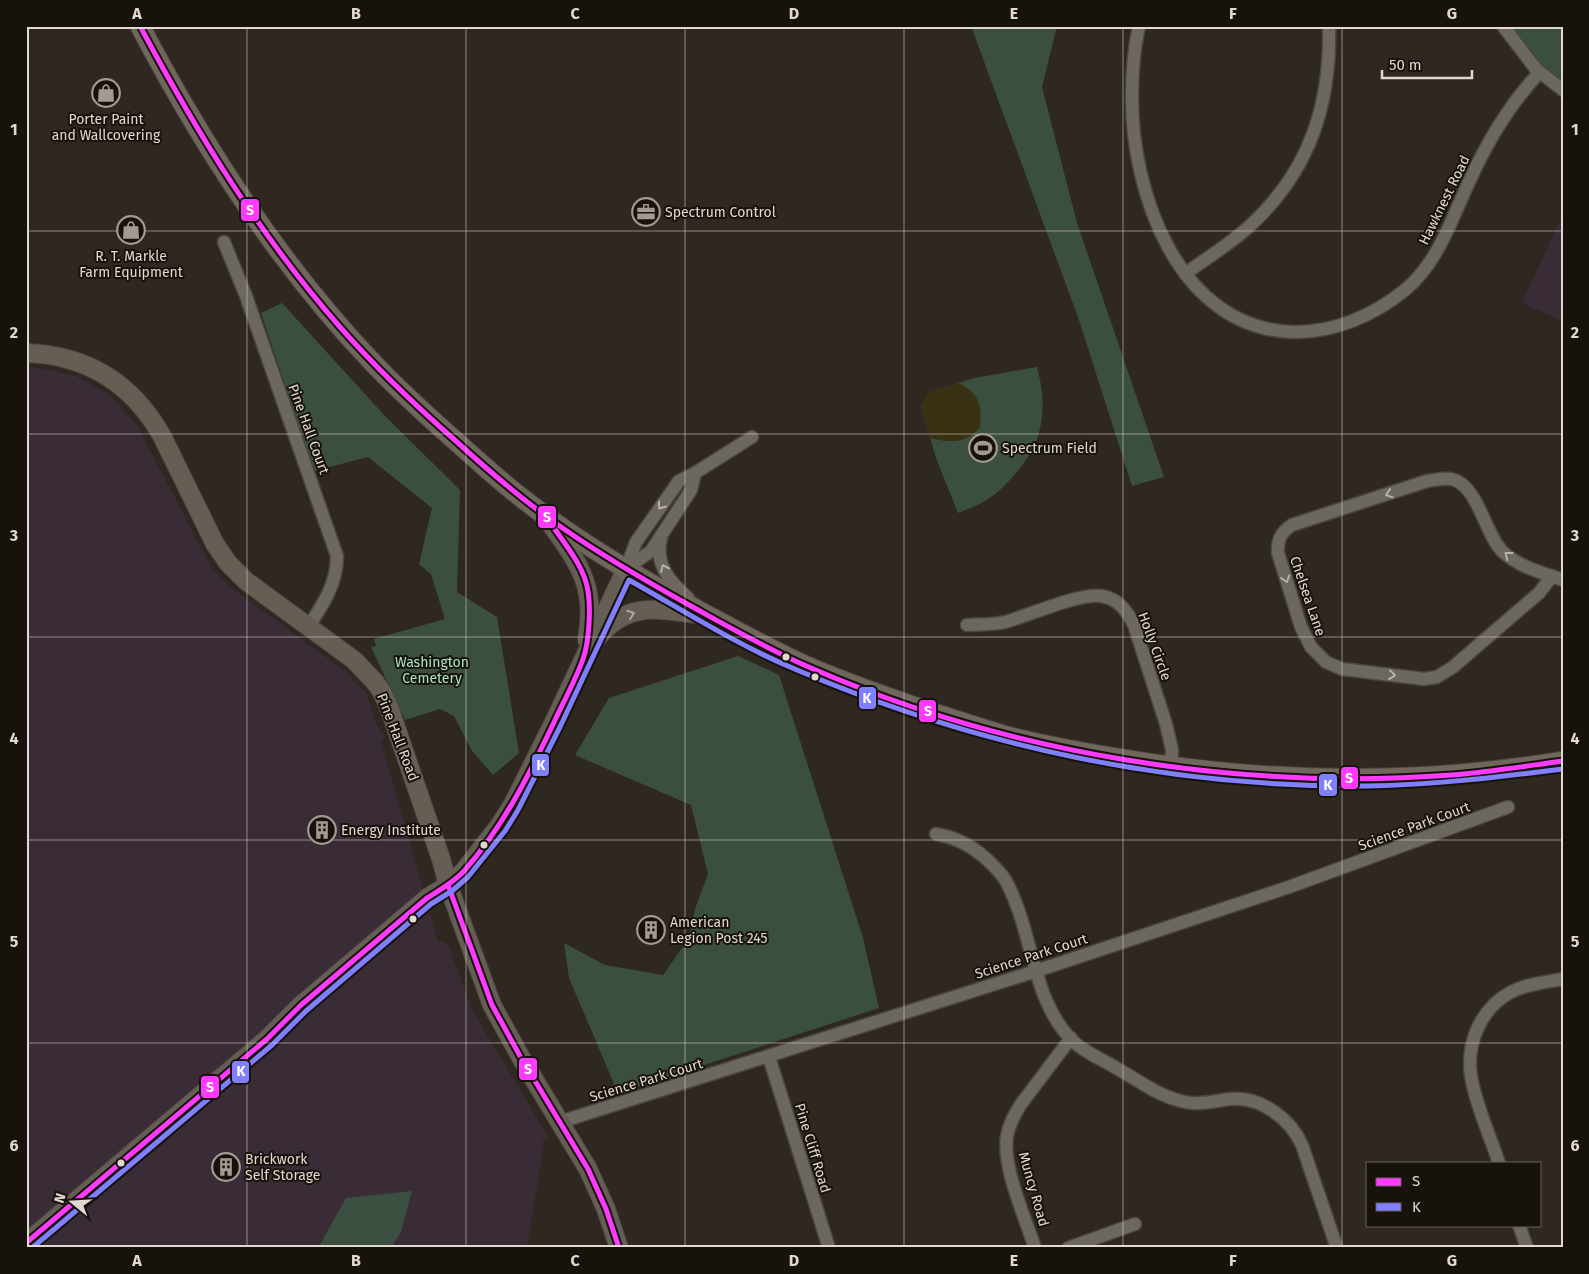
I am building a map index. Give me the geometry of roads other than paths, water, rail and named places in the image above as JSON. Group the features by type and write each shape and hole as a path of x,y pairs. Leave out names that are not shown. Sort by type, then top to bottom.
{"main road":[{"path":"140,26 180,100 239,196 264,231 314,296 372,362 408,399 492,474 545,515 626,569 796,662 886,697 978,727 1074,750 1171,767 1229,774 1369,779 1466,774 1563,761"},
{"name":"Pine Hall Road","path":"26,354 57,356 84,365 108,376 136,399 153,420 162,436 208,532 225,558 246,581 354,660 368,673 382,692 405,752 448,885 492,1005 596,1185 619,1248"},
{"path":"545,515 575,559 585,579 590,616 584,658"},
{"path":"26,1243 267,1039 301,1005 427,898 448,885 463,872 512,806 534,764 626,569"},
{"path":"584,658 604,630 628,614 656,609 709,616"}],"street":[{"name":"Hawknest Road","path":"1138,26 1132,97 1138,158 1154,216 1175,259 1202,295 1230,315 1263,328 1281,332 1314,331 1357,320 1380,308 1408,288 1434,257 1488,144 1508,110 1539,73"},
{"path":"1185,274 1235,239 1252,224 1268,208 1297,169 1309,145 1325,94 1329,63 1329,26"},
{"path":"1503,26 1539,73 1563,90"},
{"name":"Pine Hall Court","path":"224,242 246,296 337,556 337,568 331,590 309,626"},
{"path":"626,569 636,542 679,480 695,473 752,437"},
{"path":"626,569 651,551 691,490 695,473"},
{"name":"Chelsea Lane","path":"1450,479 1457,481 1467,489 1496,543 1503,552 1521,564 1557,578 1453,667 1437,677 1424,679 1342,669 1335,667 1317,654 1301,628 1277,548 1282,532 1292,524 1427,481 1450,479"},
{"path":"662,533 659,555 665,573 675,587 709,616"},
{"name":"Holly Circle","path":"967,625 1004,622 1088,596 1103,596 1116,601 1127,612 1134,625 1166,724 1172,750 1171,767"},
{"name":"Science Park Court","path":"560,1122 1036,971 1289,887 1508,807"},
{"path":"936,834 958,839 973,848 990,862 1004,878 1024,924 1043,991 1059,1023 1070,1038 1082,1048 1150,1088 1182,1102 1232,1099 1248,1101 1260,1104 1279,1115 1298,1135 1302,1144 1338,1248"},
{"path":"1499,1162 1472,1084 1470,1064 1474,1037 1482,1019 1511,992 1563,979"},
{"name":"Muncy Road","path":"1035,1248 1011,1174 1007,1137 1014,1114 1070,1038"},
{"name":"Pine Cliff Road","path":"769,1057 830,1248"},
{"path":"1068,1248 1135,1224"},
{"path":"1519,1226 1526,1248"}],"place":[{"name":"Porter Paint and Wallcovering","path":"106,93"},
{"name":"Spectrum Control","path":"646,212"},
{"name":"R. T. Markle Farm Equipment","path":"131,230"},
{"name":"Spectrum Field","path":"983,448"},
{"name":"Energy Institute","path":"322,830"},
{"name":"American Legion Post 245","path":"651,930"},
{"name":"Brickwork Self Storage","path":"226,1167"}],"park label":[{"name":"Washington Cemetery","path":"432,670"}]}
